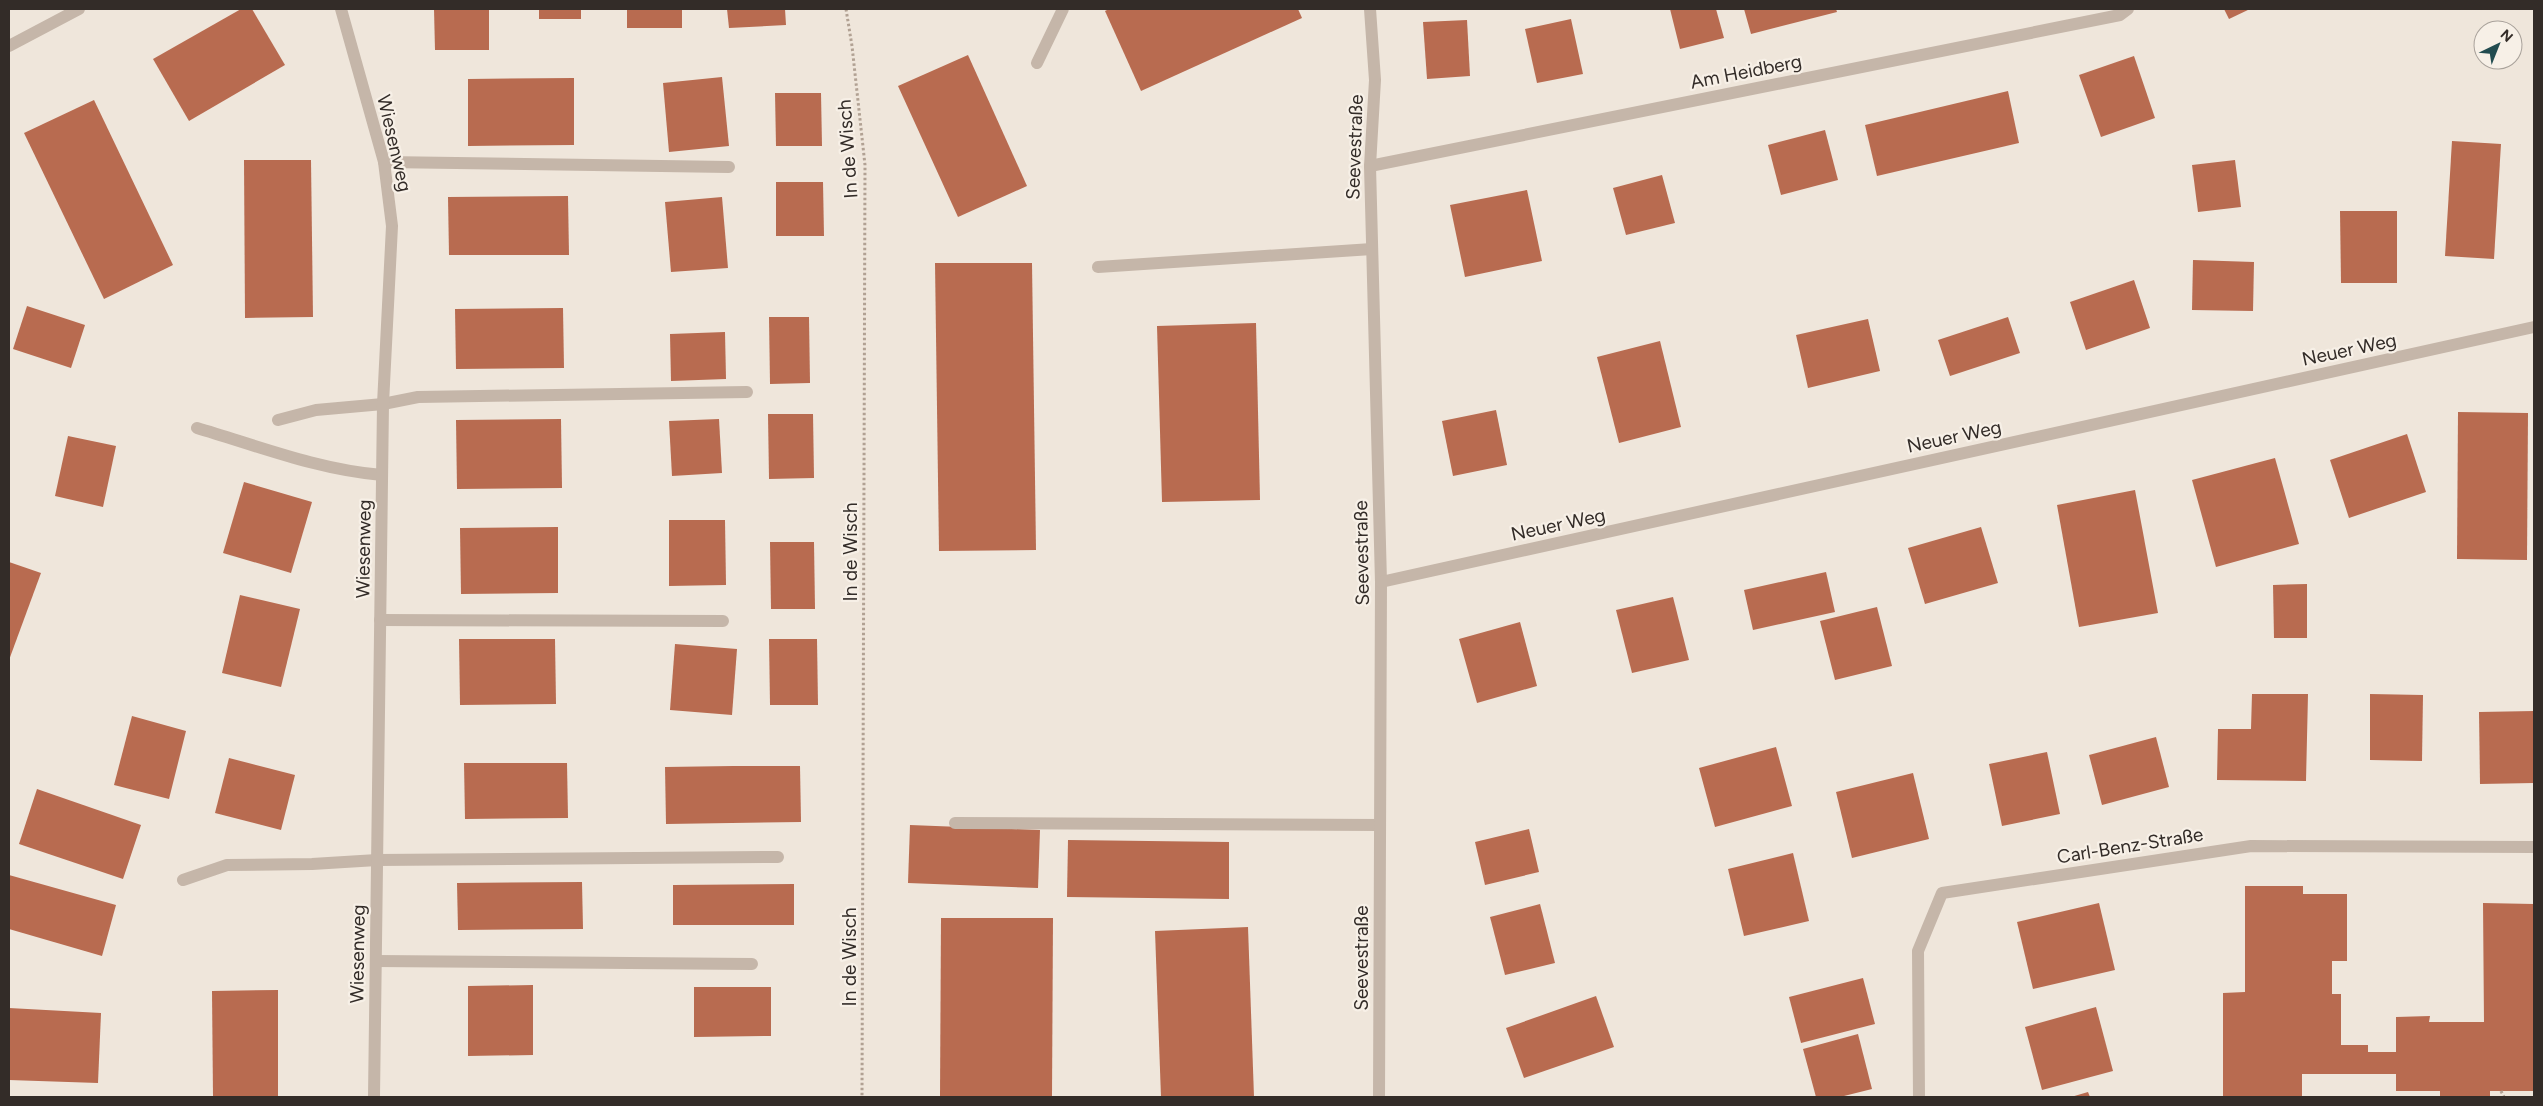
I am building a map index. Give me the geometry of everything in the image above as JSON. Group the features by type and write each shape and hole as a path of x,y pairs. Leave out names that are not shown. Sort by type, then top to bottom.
{"street":[{"path":"9,46 78,9"},
{"name":"Wiesenweg","path":"342,9 384,162 392,226 383,404 374,1097"},
{"path":"1037,63 1062,9"},
{"name":"Seevestraße","path":"1370,9 1375,80 1370,166 1381,582 1379,1097"},
{"name":"Am Heidberg","path":"1370,166 2120,15 2128,9"},
{"path":"384,162 729,167"},
{"path":"1098,267 1372,249"},
{"name":"Neuer Weg","path":"1381,582 2534,328"},
{"path":"278,420 316,410 383,404 418,397 748,392"},
{"path":"197,428 318,464 354,473 382,476"},
{"path":"380,620 723,621"},
{"path":"955,823 1380,825"},
{"name":"Carl-Benz-Straße","path":"1919,1097 1918,951 1942,893 2251,846 2534,847"},
{"path":"183,880 227,865 312,864 377,860 778,857"},
{"path":"376,961 752,964"}],"path":[{"name":"In de Wisch","path":"846,9 852,46 865,166 862,1097"},
{"path":"2501,1091 2504,1097"}],"building":[{"path":"241,9 252,9 285,65 189,121 153,59"},
{"path":"434,9 489,9 489,50 435,50"},
{"path":"539,9 581,9 581,19 539,19"},
{"path":"627,9 682,9 682,28 627,28"},
{"path":"727,9 785,9 786,25 729,28"},
{"path":"1109,9 1298,9 1302,18 1141,91 1105,11"},
{"path":"1670,9 1716,9 1724,38 1680,49"},
{"path":"1744,9 1836,9 1837,12 1751,34"},
{"path":"2224,9 2250,9 2229,19"},
{"path":"1571,19 1583,74 1537,83 1525,29"},
{"path":"1467,20 1470,76 1427,79 1423,22"},
{"path":"968,55 1027,186 958,217 898,86"},
{"path":"2134,56 2155,118 2101,137 2079,75"},
{"path":"722,77 729,146 669,152 663,83"},
{"path":"574,78 574,145 468,146 468,79"},
{"path":"2008,91 2019,143 1877,176 1865,125"},
{"path":"775,93 821,93 822,146 776,146"},
{"path":"94,100 173,265 104,299 24,133"},
{"path":"1825,130 1838,180 1781,195 1768,145"},
{"path":"2452,141 2501,144 2494,259 2445,256"},
{"path":"244,160 311,160 313,317 245,318"},
{"path":"2235,160 2241,207 2198,212 2192,165"},
{"path":"1662,175 1675,223 1626,235 1613,188"},
{"path":"776,182 823,182 824,236 776,236"},
{"path":"1527,190 1542,261 1465,277 1450,205"},
{"path":"568,196 569,255 449,255 448,197"},
{"path":"722,197 728,268 671,272 665,202"},
{"path":"2340,211 2397,211 2397,283 2341,283"},
{"path":"2193,260 2254,262 2253,311 2192,310"},
{"path":"935,263 1032,263 1036,550 939,551"},
{"path":"2134,280 2150,328 2086,350 2070,302"},
{"path":"27,306 85,325 71,368 13,349"},
{"path":"563,308 564,368 456,369 455,309"},
{"path":"769,317 809,317 810,383 770,384"},
{"path":"2008,317 2020,353 1950,376 1938,340"},
{"path":"1868,319 1880,371 1808,388 1796,335"},
{"path":"1256,323 1260,500 1162,502 1157,326"},
{"path":"725,332 726,379 671,381 670,334"},
{"path":"1660,341 1681,427 1619,443 1597,357"},
{"path":"1496,410 1507,465 1453,476 1442,421"},
{"path":"2458,412 2528,413 2527,560 2457,559"},
{"path":"768,414 813,414 814,478 769,479"},
{"path":"561,419 562,488 457,489 456,420"},
{"path":"719,419 722,473 672,476 669,421"},
{"path":"2407,434 2426,492 2349,518 2330,460"},
{"path":"68,436 116,446 103,507 55,496"},
{"path":"2275,458 2299,544 2216,567 2192,480"},
{"path":"244,482 312,502 291,573 223,553"},
{"path":"2135,490 2158,613 2079,627 2057,505"},
{"path":"669,520 725,520 726,585 669,586"},
{"path":"558,527 558,593 461,594 460,528"},
{"path":"1981,527 1998,583 1925,604 1908,548"},
{"path":"770,542 814,542 815,609 771,609"},
{"path":"9,562 41,573 9,660"},
{"path":"1826,572 1835,612 1753,630 1744,590"},
{"path":"2307,584 2307,638 2274,638 2273,585"},
{"path":"240,595 300,609 281,687 222,673"},
{"path":"1673,597 1689,660 1632,673 1616,610"},
{"path":"1877,607 1892,666 1835,680 1820,621"},
{"path":"1520,622 1537,686 1477,703 1459,639"},
{"path":"459,639 555,639 556,704 460,705"},
{"path":"769,639 817,639 818,705 770,705"},
{"path":"675,644 737,649 732,715 670,710"},
{"path":"2252,694 2308,694 2306,781 2217,780 2218,729 2251,729"},
{"path":"2370,694 2423,695 2422,761 2370,760"},
{"path":"2534,711 2534,783 2480,784 2479,712"},
{"path":"132,716 186,731 169,799 114,785"},
{"path":"2156,737 2169,787 2102,805 2089,755"},
{"path":"1776,747 1792,806 1715,827 1699,768"},
{"path":"2047,752 2060,814 2002,826 1989,764"},
{"path":"229,758 295,775 281,830 215,813"},
{"path":"464,763 567,763 568,818 465,819"},
{"path":"800,766 801,822 666,824 665,767"},
{"path":"1913,773 1929,839 1852,858 1836,792"},
{"path":"37,789 141,825 123,879 19,844"},
{"path":"910,825 1040,830 1038,888 908,883"},
{"path":"1529,829 1539,872 1485,885 1475,842"},
{"path":"1068,840 1229,842 1229,899 1067,897"},
{"path":"1793,853 1809,921 1744,936 1728,869"},
{"path":"9,875 116,905 102,956 9,929"},
{"path":"582,882 583,929 458,930 457,883"},
{"path":"794,884 794,925 673,925 673,885"},
{"path":"2245,886 2303,886 2303,894 2347,894 2347,961 2332,961 2332,994 2341,994 2341,1045 2368,1045 2368,1052 2396,1052 2396,1017 2430,1016 2429,1022 2484,1022 2483,903 2534,904 2534,1091 2490,1091 2490,1097 2440,1097 2440,1091 2396,1091 2396,1074 2302,1074 2302,1097 2223,1097 2223,993 2245,992"},
{"path":"2099,903 2115,970 2033,989 2017,922"},
{"path":"1540,904 1555,963 1505,975 1490,917"},
{"path":"941,918 1053,918 1052,1097 940,1097"},
{"path":"1248,927 1254,1097 1161,1097 1155,931"},
{"path":"1863,978 1875,1024 1801,1043 1789,997"},
{"path":"533,985 533,1055 468,1056 468,986"},
{"path":"694,987 771,987 771,1036 694,1037"},
{"path":"278,990 278,1097 213,1097 212,991"},
{"path":"1596,996 1614,1047 1524,1078 1506,1028"},
{"path":"2096,1007 2113,1071 2042,1090 2025,1027"},
{"path":"9,1008 101,1013 98,1083 9,1080"},
{"path":"1858,1034 1872,1089 1840,1097 1816,1097 1803,1049"},
{"path":"2088,1092 2090,1097 2071,1097"}]}
